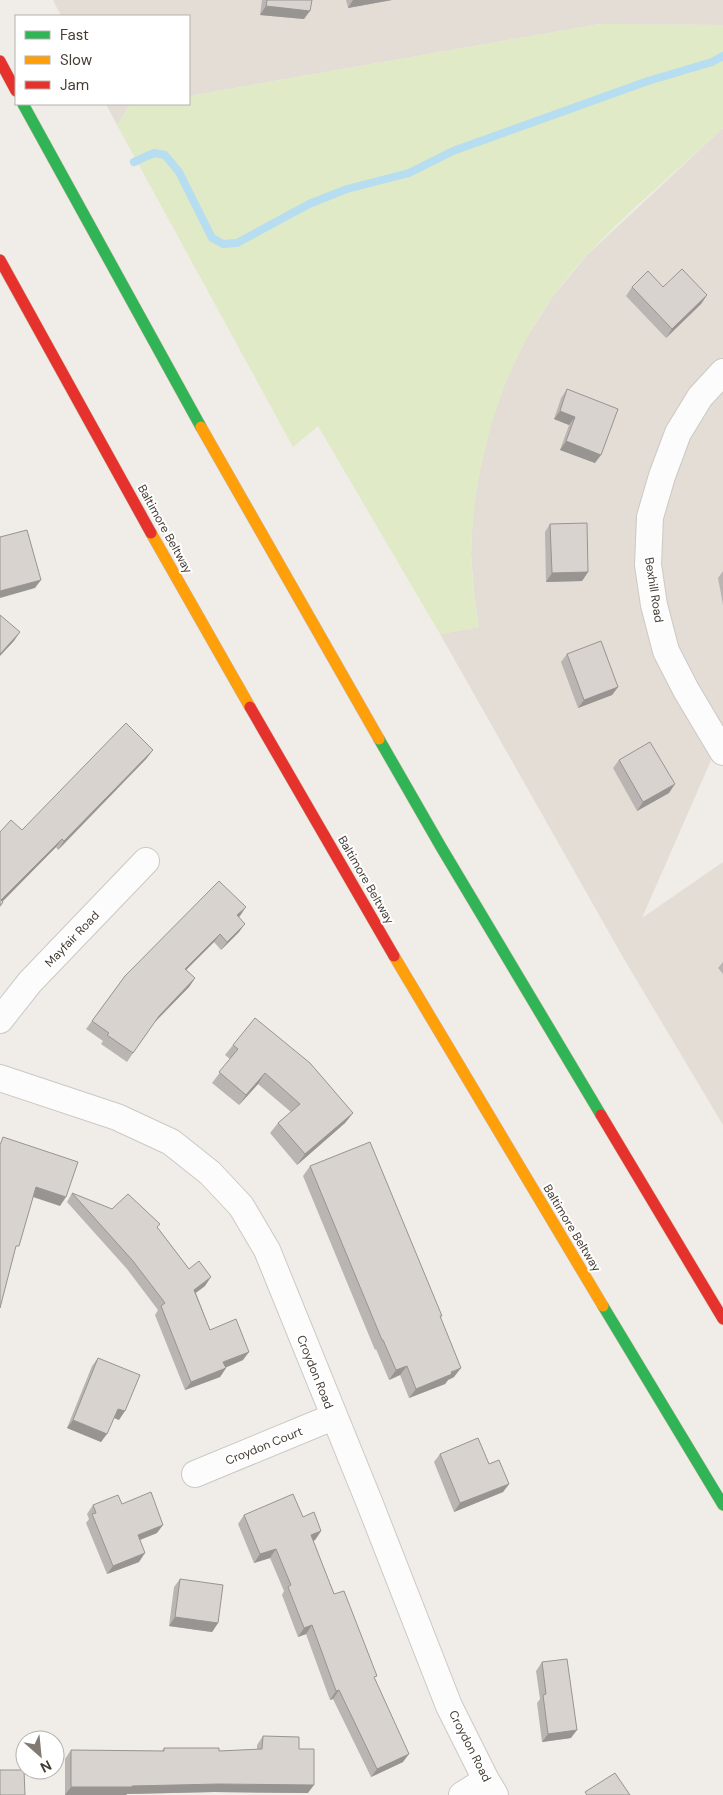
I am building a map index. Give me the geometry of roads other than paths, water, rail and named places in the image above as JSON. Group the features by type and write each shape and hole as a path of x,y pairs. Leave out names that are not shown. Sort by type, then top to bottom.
{"highway":[{"path":"0,61 15,89"},
{"path":"24,105 201,427 426,822 723,1319"},
{"name":"Baltimore Beltway","path":"0,260 204,627 356,891 473,1090 723,1505"}],"street":[{"name":"Bexhill Road","path":"723,372 700,398 678,433 662,476 650,517 648,565 654,605 666,651 686,690 723,752"},
{"name":"Mayfair Road","path":"0,1020 30,982 146,861"},
{"name":"Croydon Road","path":"0,1078 117,1118 171,1142 210,1172 241,1206 266,1250 370,1504 449,1706 490,1787"},
{"name":"Croydon Court","path":"195,1474 333,1417"},
{"path":"462,1795 490,1787"}],"waterway":[{"path":"134,162 154,153 165,155 179,172 212,238 223,244 237,243 309,204 347,189 409,173 453,151 648,81 712,62 723,56"}]}
